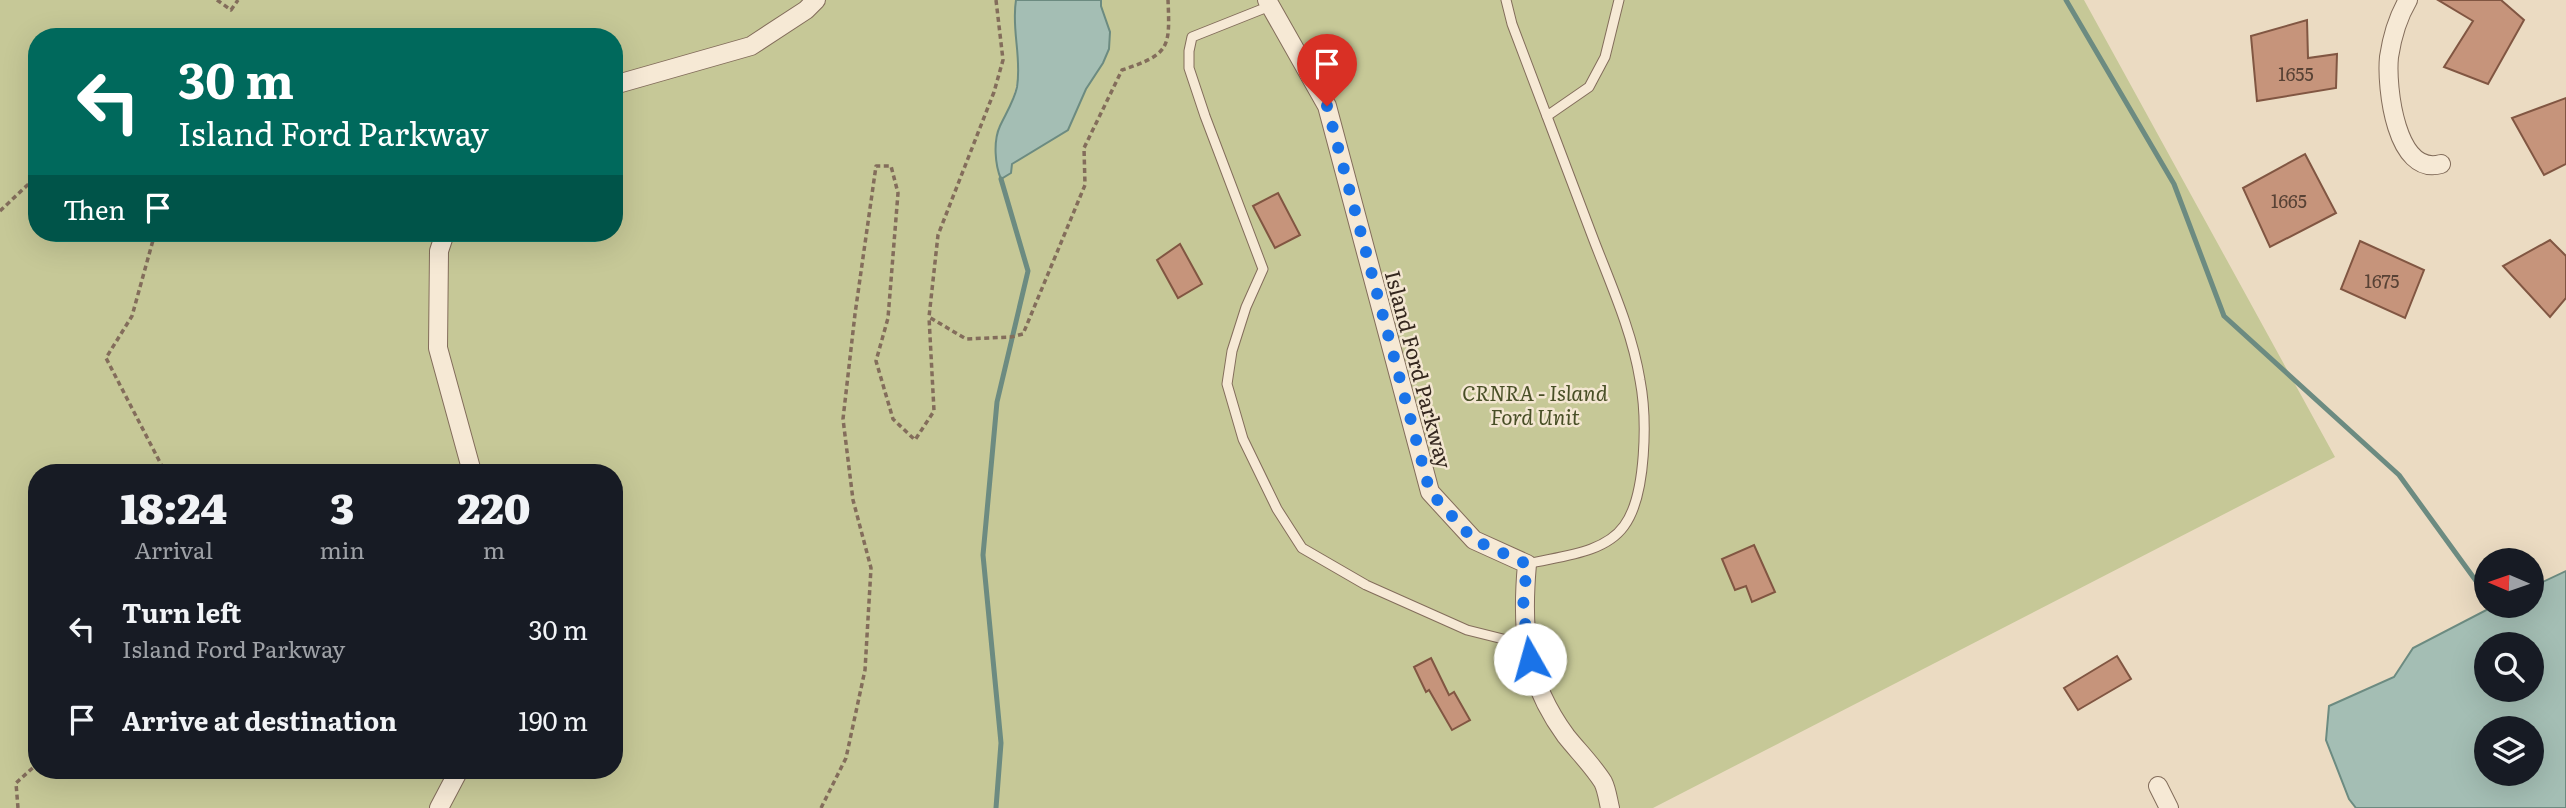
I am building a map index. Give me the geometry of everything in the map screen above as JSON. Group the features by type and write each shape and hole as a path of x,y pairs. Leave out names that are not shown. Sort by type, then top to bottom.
{"street":[{"path":"623,82 751,46 806,10 816,0"},
{"path":"2408,0 2395,31 2389,57 2389,89 2395,121 2410,155 2423,165 2441,164"},
{"name":"Island Ford Parkway","path":"1268,3 1327,106 1430,492 1474,540 1527,564"},
{"path":"442,242 439,251 438,348 470,464"},
{"path":"1527,564 1523,607 1530,659 1539,692 1565,734 1604,784 1610,808"},
{"path":"439,808 454,779"},
{"path":"2158,786 2169,808"}],"lane":[{"path":"1506,0 1512,24 1634,351 1641,382 1644,419 1643,456 1632,513 1624,527 1597,548 1527,564"},
{"path":"1547,116 1589,87 1605,57 1619,0"},
{"path":"1268,3 1192,37 1189,51 1189,68 1205,116 1262,269 1232,351 1227,384 1243,439 1277,509 1302,548 1366,585 1468,629 1507,640 1527,638"}],"path":[{"path":"217,0 231,10 238,0"},
{"path":"821,808 846,758 865,670 871,568 853,500 843,419 876,166 891,166 898,193 888,318 876,361 894,419 915,440 934,411 929,317 938,235 994,92 1003,60 996,0"},
{"path":"929,317 966,339 1023,334 1085,186 1084,148 1122,69 1153,60 1170,38 1168,0"},
{"path":"0,211 28,185"},
{"path":"153,242 132,316 106,358 161,464"},
{"path":"18,808 16,783 28,772"}],"green space":[{"name":"CRNRA - Island Ford Unit","path":"0,0 1016,0 1018,75 1011,103 998,129 1012,164 1068,130 1086,89 1103,63 1110,32 1101,0 2084,0 2335,457 1653,808 0,808"}],"shaded area":[{"path":"1016,0 1101,0 1110,32 1109,49 1086,89 1068,130 1012,164 1011,173 1001,179 996,160 996,139 1014,97 1018,76"},
{"path":"2566,571 2566,808 2356,808 2349,799 2326,740 2329,706 2394,677 2413,648 2474,616 2544,618 2544,581"}],"building":[{"path":"2438,0 2501,0 2524,20 2488,84 2444,67 2473,21"},
{"path":"2307,20 2308,58 2337,54 2336,88 2257,101 2251,36"},
{"path":"2566,98 2566,164 2544,175 2512,118"},
{"path":"2305,154 2336,213 2270,247 2243,188"},
{"path":"1278,193 1300,235 1275,248 1253,206"},
{"path":"2550,240 2566,256 2566,298 2550,317 2503,266"},
{"path":"2360,241 2424,270 2405,318 2341,289"},
{"path":"1180,244 1202,284 1178,298 1157,260"},
{"path":"1754,545 1775,592 1752,602 1746,586 1735,590 1722,559"},
{"path":"2117,656 2131,679 2078,710 2064,688"},
{"path":"1431,658 1449,695 1454,692 1470,720 1452,730 1429,690 1426,692 1414,667"}],"waterway":[{"path":"2066,0 2174,184 2224,316 2399,475 2474,578"},
{"path":"996,808 1001,743 983,555 997,402 1028,271 1001,179"}],"route":[{"path":"1327,106 1430,492 1474,540 1527,564 1523,607 1530,659"}]}
